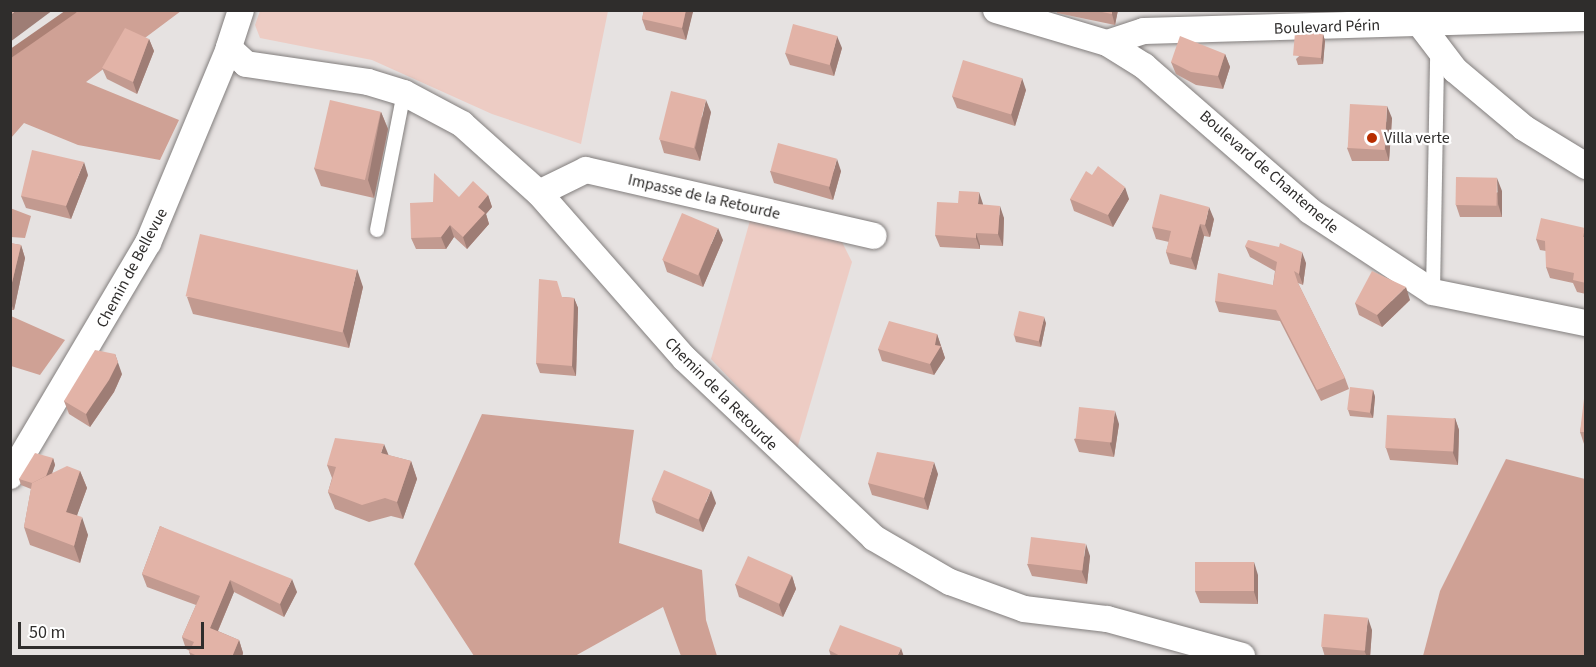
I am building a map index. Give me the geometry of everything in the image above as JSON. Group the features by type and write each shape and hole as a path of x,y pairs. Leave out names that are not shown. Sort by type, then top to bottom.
{"street":[{"name":"Boulevard de Chantemerle","path":"996,10 1107,43 1144,66 1226,133 1350,242 1433,292 1586,323"},
{"name":"Boulevard Périn","path":"1107,43 1143,31 1420,17 1586,18"},
{"path":"1420,17 1455,70 1524,128 1586,166"},
{"name":"Chemin de la Retourde","path":"243,43 404,93 462,124 550,194 685,358 874,537 950,582 1024,609 1107,619 1242,657"},
{"name":"Chemin de Bellevue","path":"10,476 148,243 243,43"},
{"name":"Impasse de la Retourde","path":"550,194 586,170 874,236"}],"lane":[{"path":"1433,292 1437,44"},
{"path":"376,230 404,93"}],"shaded area":[{"path":"260,10 608,11 581,144 492,114 372,60 260,38 255,25"},
{"path":"74,11 181,11 86,82 179,120 160,160 78,145 24,123 11,138 11,58"},
{"path":"10,208 31,216 25,238 11,237"},
{"path":"751,217 842,242 852,262 797,449 711,359"},
{"path":"11,316 65,340 40,375 11,366"},
{"path":"482,414 634,430 619,543 702,570 706,620 717,656 681,656 663,607 575,656 474,656 414,564"},
{"path":"1506,459 1585,479 1585,656 1423,656 1440,591"}],"building":[{"path":"644,10 686,10 682,28 642,19"},
{"path":"1092,10 1112,10 1112,14"},
{"path":"793,24 837,36 830,65 785,53"},
{"path":"125,28 149,39 133,82 102,68"},
{"path":"1295,32 1323,34 1321,58 1293,55"},
{"path":"1180,36 1225,54 1218,76 1191,72 1171,62"},
{"path":"963,60 1022,78 1011,114 952,96"},
{"path":"671,91 706,100 694,148 659,140"},
{"path":"330,100 381,112 365,180 314,168"},
{"name":"Villa verte","path":"1350,104 1387,106 1385,150 1348,148"},
{"path":"778,143 837,159 829,187 770,171"},
{"path":"32,150 84,162 66,206 21,196"},
{"path":"1098,166 1125,187 1108,215 1070,199 1086,171 1092,175"},
{"path":"434,173 459,197 473,181 488,195 478,207 485,213 463,237 450,225 441,237 411,238 410,203 433,202"},
{"path":"1456,177 1497,178 1497,206 1456,205"},
{"path":"959,191 979,192 978,204 1000,206 998,234 976,233 976,238 935,235 937,202 958,203"},
{"path":"1160,194 1209,207 1205,225 1200,224 1191,258 1166,252 1171,231 1152,227"},
{"path":"682,213 718,228 698,275 662,260"},
{"path":"1541,218 1585,228 1583,237 1586,237 1586,283 1573,280 1574,273 1546,267 1545,241 1536,239"},
{"path":"200,234 357,270 342,333 186,296"},
{"path":"1248,240 1279,247 1280,243 1302,252 1299,274 1294,271 1298,283 1345,378 1317,390 1276,310 1215,301 1218,273 1273,285 1277,262 1245,246"},
{"path":"10,243 21,245 10,291"},
{"path":"1372,271 1406,287 1377,315 1355,303"},
{"path":"539,279 557,281 562,297 574,298 572,366 536,363"},
{"path":"1019,311 1044,317 1039,341 1013,335"},
{"path":"889,321 937,334 935,345 941,346 930,364 878,349"},
{"path":"95,350 115,354 118,362 86,414 64,401"},
{"path":"1350,387 1373,390 1370,413 1347,410"},
{"path":"1584,399 1586,400 1586,432 1580,432"},
{"path":"1079,407 1115,411 1111,443 1076,439"},
{"path":"1387,415 1455,419 1453,452 1385,448"},
{"path":"335,438 384,444 381,453 411,461 397,502 385,498 362,505 328,492 336,467 327,465"},
{"path":"877,452 934,462 924,498 868,483"},
{"path":"35,453 53,458 46,476 32,483 19,479"},
{"path":"67,466 80,471 66,512 82,517 74,546 24,527 32,483"},
{"path":"664,470 711,490 698,519 651,499"},
{"path":"160,526 292,579 280,604 230,580 210,628 239,640 232,657 199,657 189,652 194,642 182,637 200,596 142,574"},
{"path":"1031,537 1086,544 1082,571 1028,564"},
{"path":"748,556 792,576 779,604 735,584"},
{"path":"1195,562 1254,562 1254,591 1195,591"},
{"path":"1324,614 1368,618 1365,651 1321,647"},
{"path":"840,625 901,648 897,657 842,657 829,650"}],"waterway":[{"path":"10,54 73,10"}],"place":[{"name":"Villa verte","path":"1372,138"}]}
